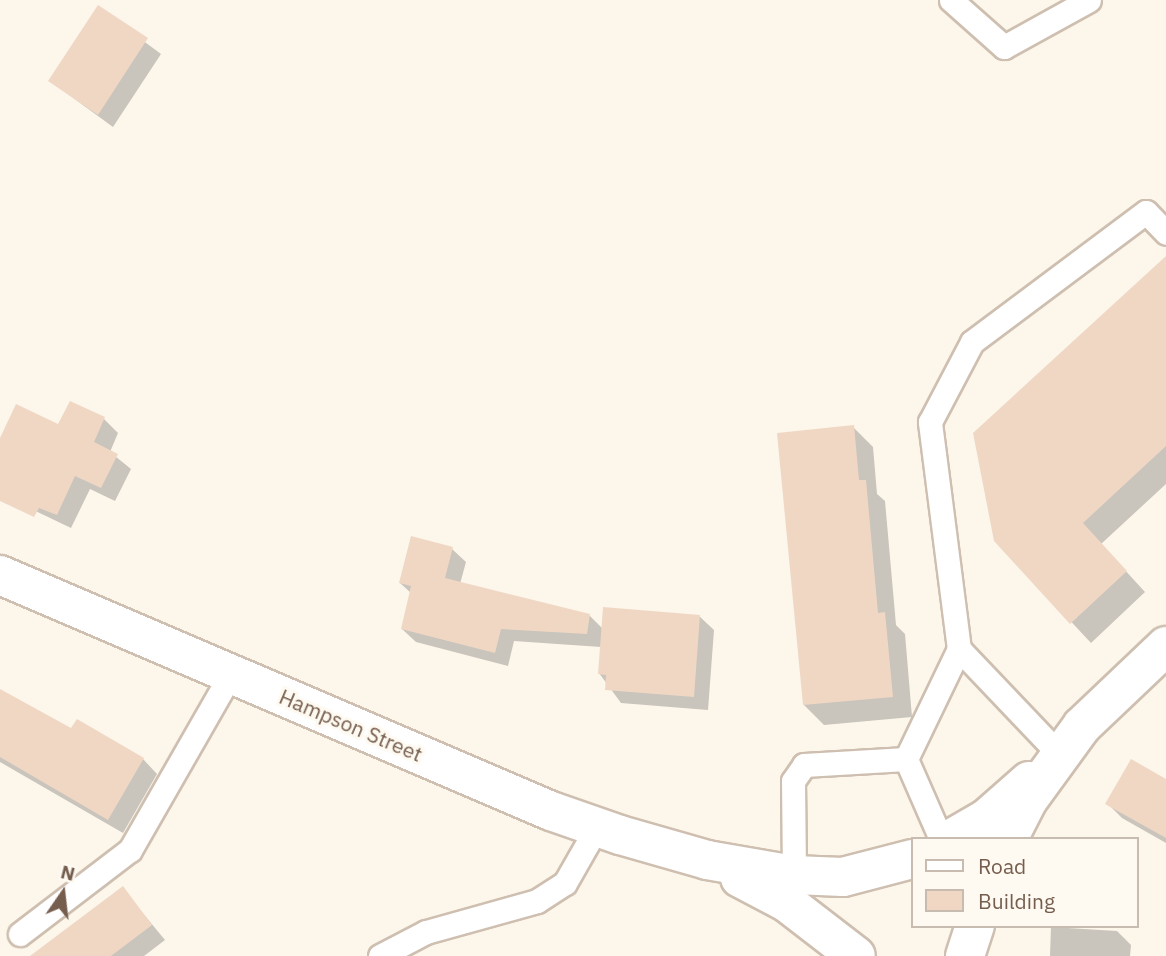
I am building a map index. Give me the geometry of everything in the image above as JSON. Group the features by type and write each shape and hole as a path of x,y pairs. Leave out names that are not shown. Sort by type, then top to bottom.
{"street":[{"name":"Hampson Street","path":"0,575 597,827 707,860 794,875 843,877 911,859"},
{"path":"1009,837 1059,754 1082,726 1166,646"},
{"path":"954,837 987,817 1059,754"},
{"name":"Hampson Street","path":"707,860 786,902 856,956"},
{"path":"965,956 974,928"}],"lane":[{"path":"951,0 1004,47 1089,0"},
{"path":"940,837 906,759 959,649 930,422 972,341 1146,212 1166,233"},
{"path":"959,649 1059,754"},
{"path":"20,934 130,850 231,674"},
{"path":"794,875 793,781 804,765 906,759"},
{"path":"380,956 426,932 537,901 565,883 597,827"}],"building":[{"path":"98,5 148,38 98,115 48,81"},
{"path":"1166,256 1166,446 1083,523 1127,571 1070,624 994,541 973,433"},
{"path":"70,401 105,417 94,442 118,454 101,488 75,476 57,515 39,508 34,517 0,501 0,438 16,404 58,424"},
{"path":"854,425 859,480 866,480 878,613 885,612 893,697 803,705 777,433"},
{"path":"411,536 453,547 445,578 590,614 587,634 501,629 495,653 401,629 411,586 399,583"},
{"path":"603,607 700,615 694,697 605,690 606,675 598,674"},
{"path":"0,689 71,728 77,719 144,758 108,820 0,757"},
{"path":"1131,759 1166,779 1166,838 1105,804"},
{"path":"123,886 152,925 111,956 30,956"}]}
